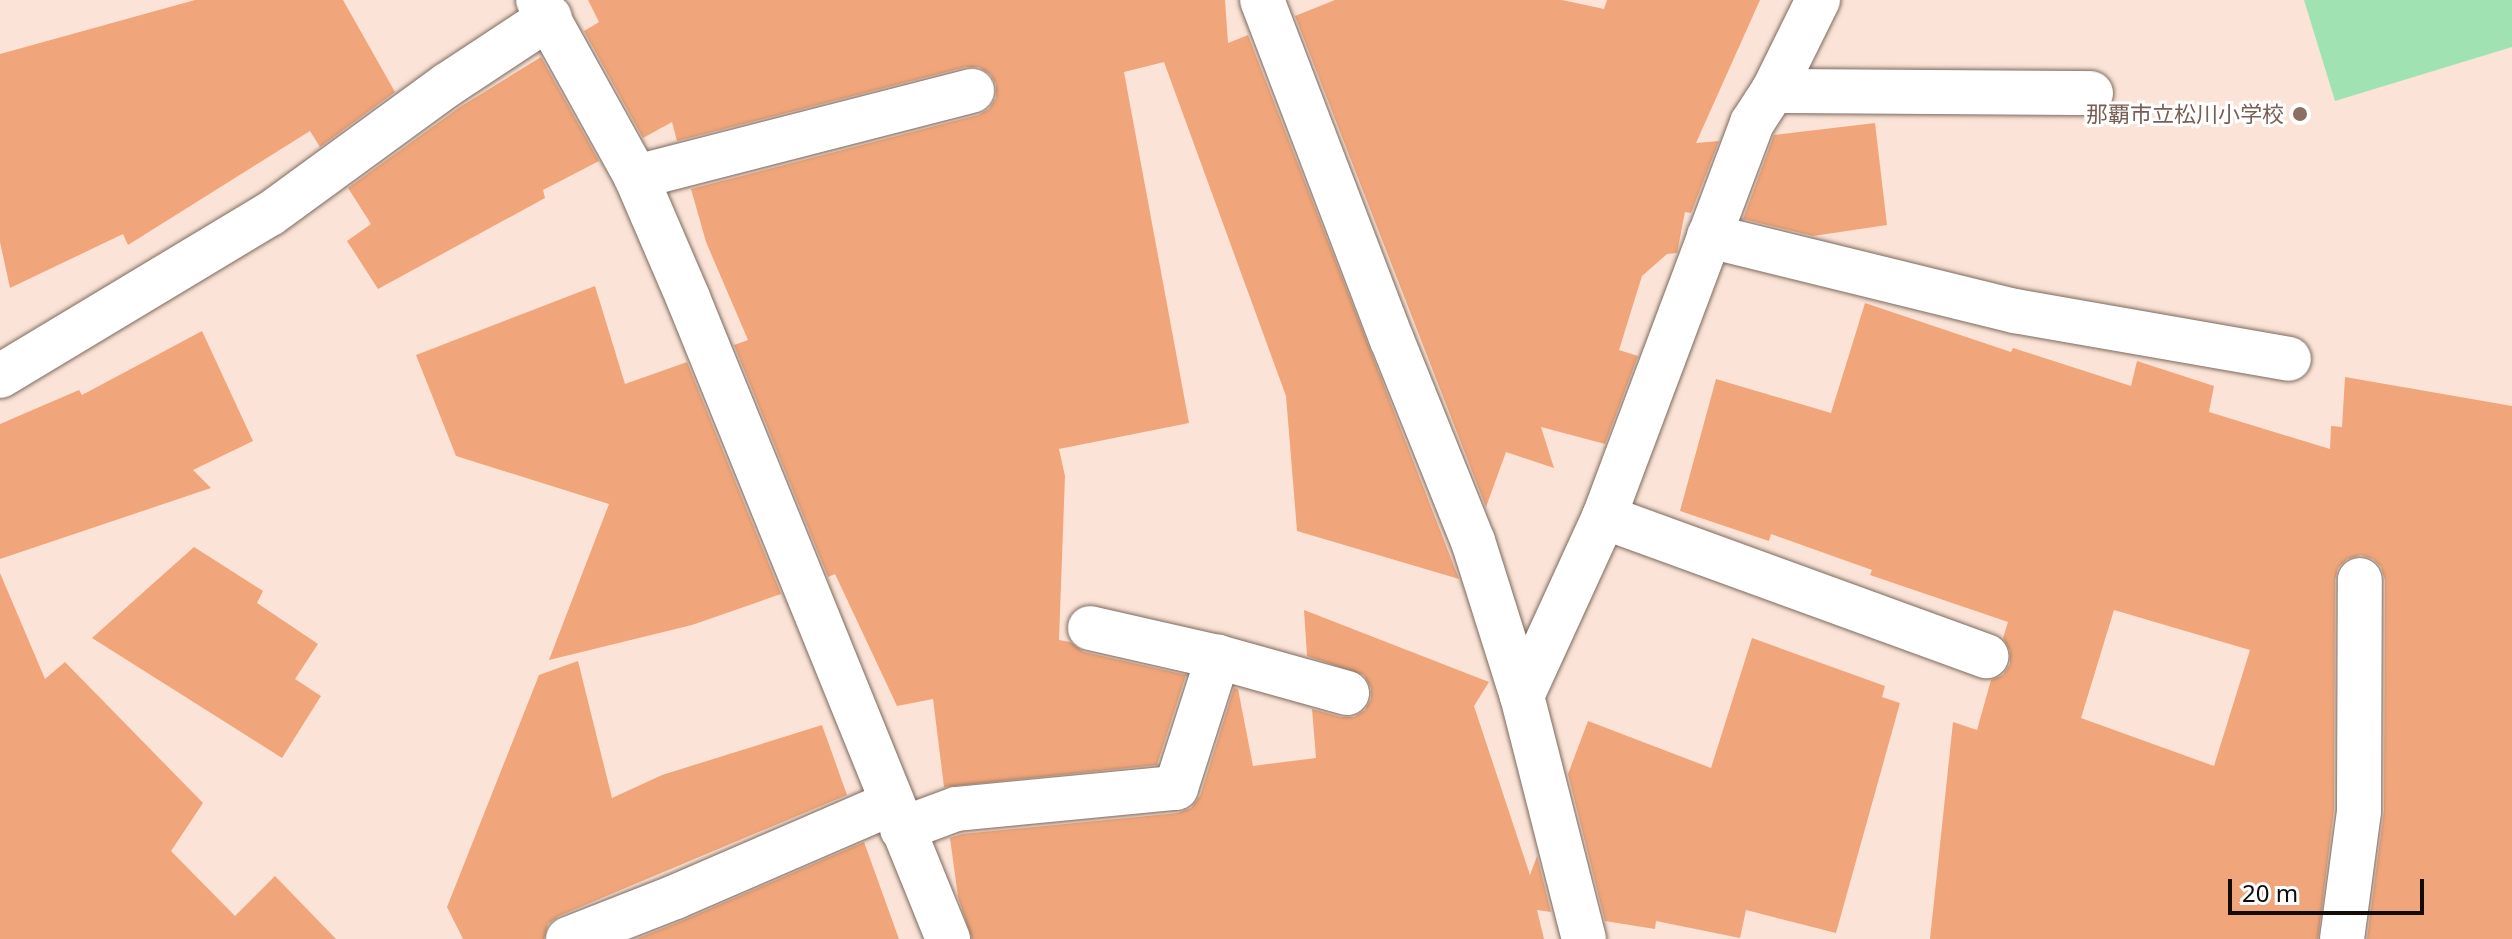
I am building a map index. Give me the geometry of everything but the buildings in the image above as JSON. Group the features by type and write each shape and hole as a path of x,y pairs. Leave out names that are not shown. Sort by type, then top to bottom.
{"street":[{"path":"1262,0 1392,340 1473,541 1522,696 1585,939"},
{"path":"1522,696 1604,517 1752,123 1773,91 1818,0"},
{"path":"0,376 270,214 447,85 544,9 636,177 694,312 948,939"},
{"path":"636,177 972,91"},
{"path":"1773,91 2091,93"},
{"path":"1709,236 2015,311 2289,359"},
{"path":"1604,517 1986,656"},
{"path":"2342,939 2359,811 2360,580"},
{"path":"1090,628 1218,657 1347,693"},
{"path":"568,939 897,816 1176,788 1218,657"}],"green space":[{"path":"2304,0 2512,0 2512,47 2335,101"}],"place":[{"name":"那覇市立松川小学校","path":"2300,114"}]}
